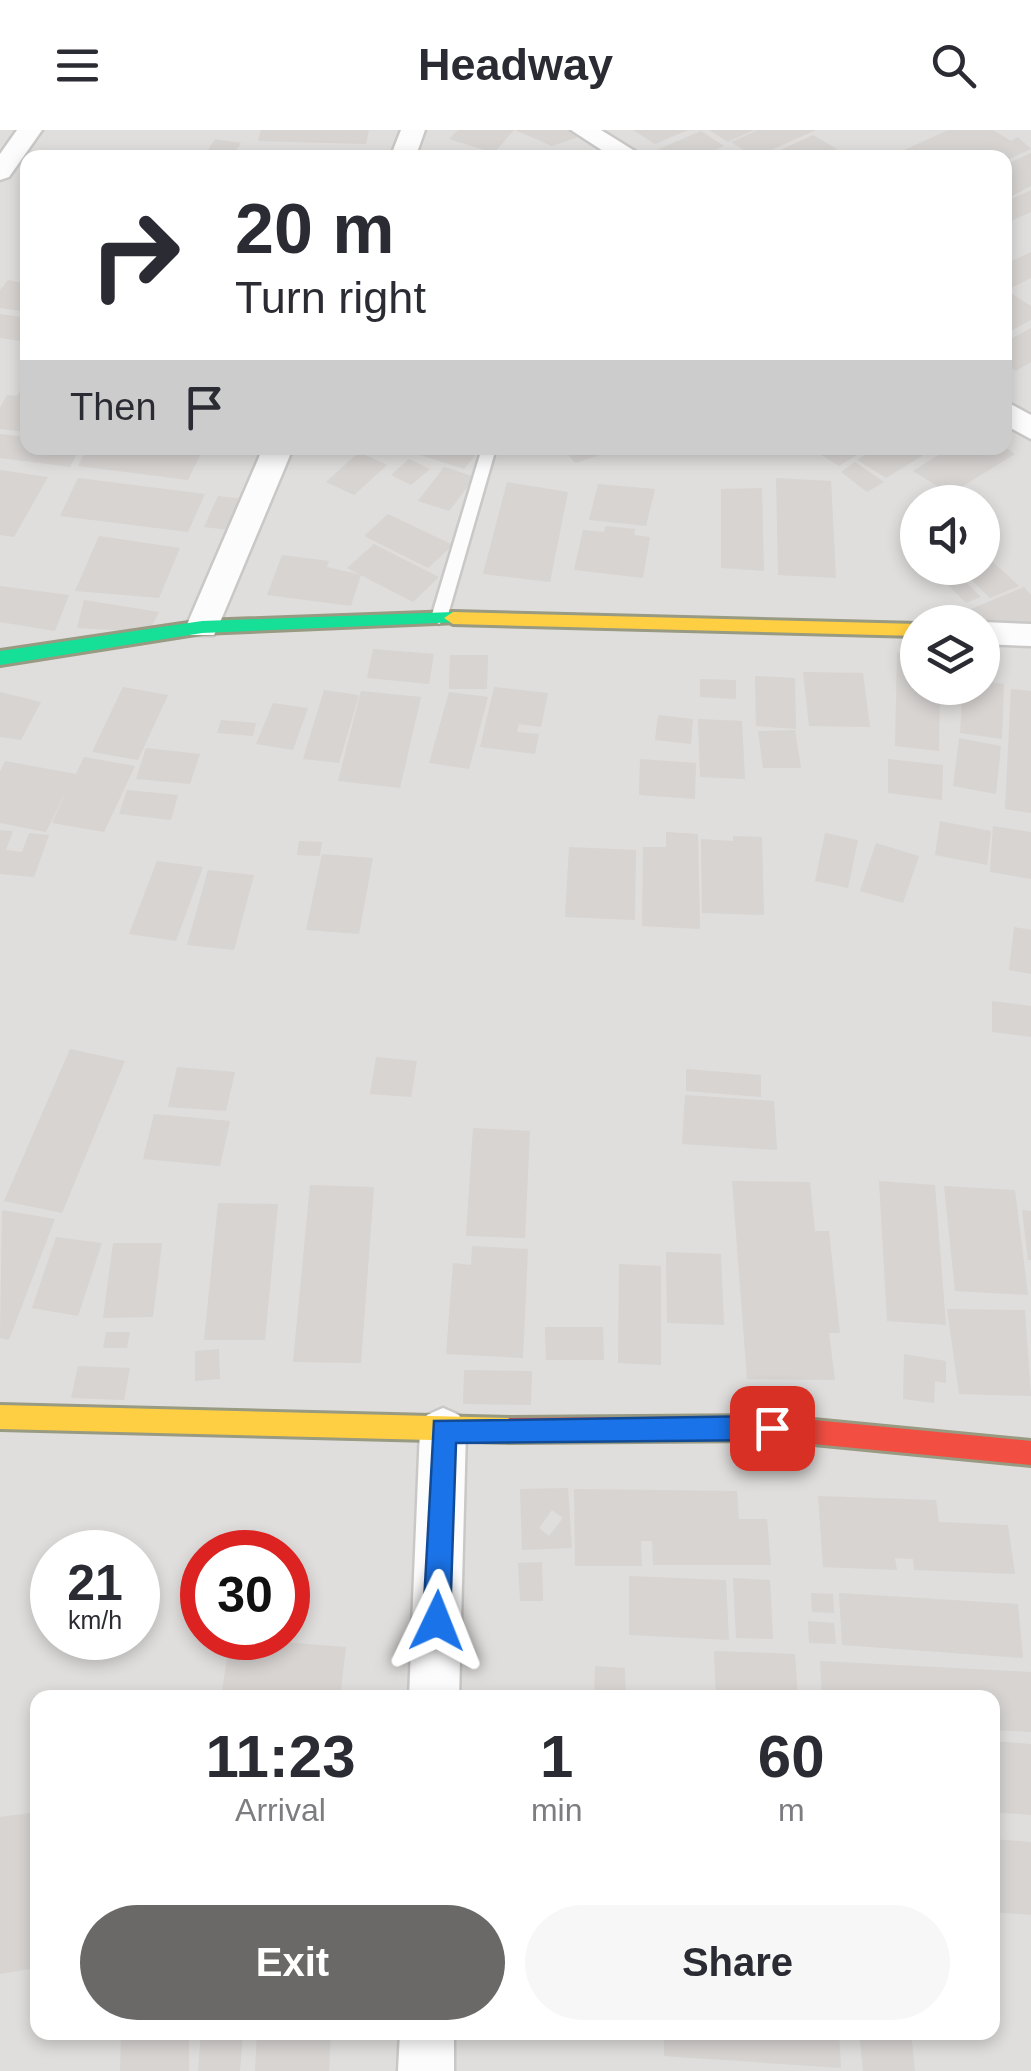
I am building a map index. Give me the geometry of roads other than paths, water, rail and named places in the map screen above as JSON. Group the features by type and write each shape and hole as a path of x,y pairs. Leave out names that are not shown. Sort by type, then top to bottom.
{"street":[{"path":"0,172 30,130"},
{"path":"583,130 619,150"},
{"path":"202,627 275,455"},
{"path":"0,658 202,627 439,618 900,630"},
{"path":"1000,634 1031,635"},
{"path":"0,1417 443,1430 772,1428 1031,1452"},
{"path":"434,1690 443,1430"},
{"path":"426,2071 427,2040"}],"lane":[{"path":"439,618 487,455"}]}
